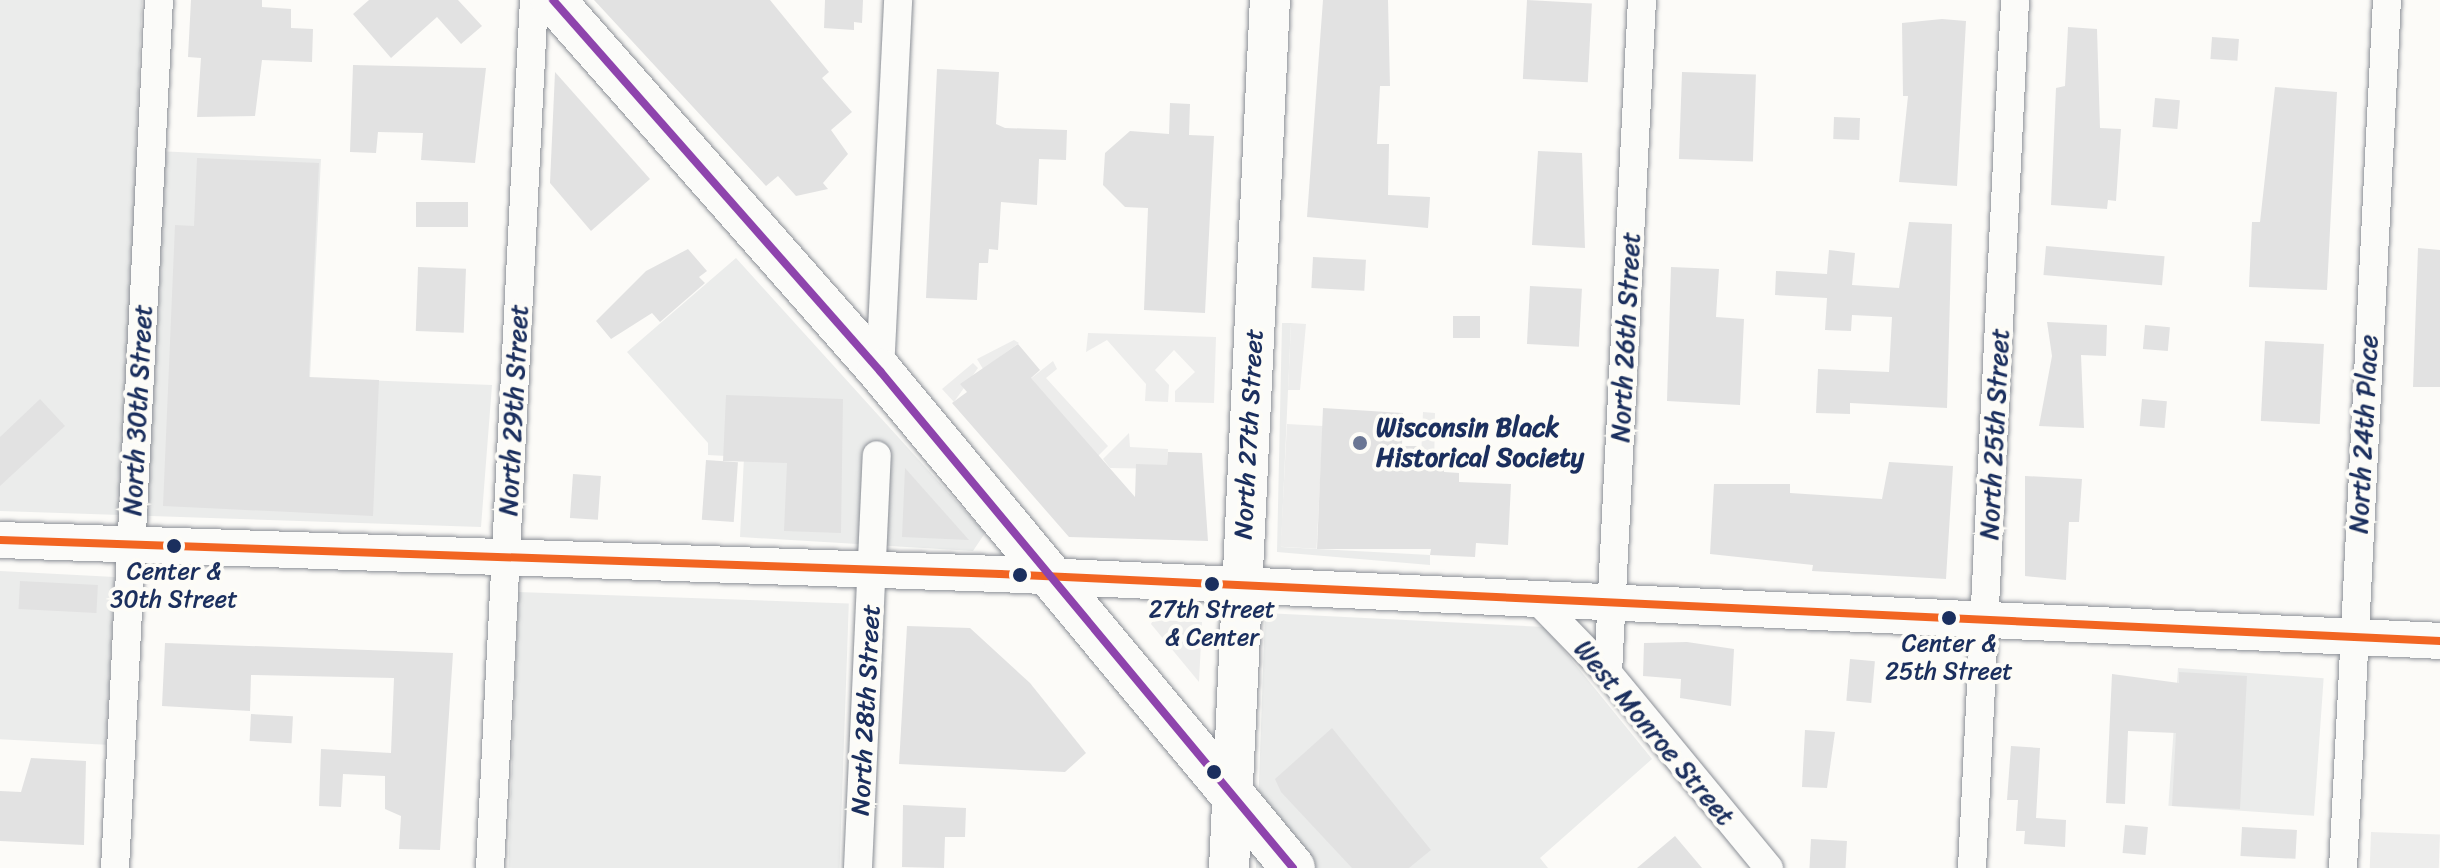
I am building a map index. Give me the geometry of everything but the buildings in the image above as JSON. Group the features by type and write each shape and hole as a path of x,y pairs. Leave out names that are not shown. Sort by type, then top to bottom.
{"main road":[{"path":"553,0 880,371 1055,576 1232,799 1293,868"},
{"name":"North 27th Street","path":"1229,868 1270,0"}],"street":[{"name":"North 30th Street","path":"115,868 159,0"},
{"name":"North 29th Street","path":"490,868 534,0"},
{"path":"880,371 898,0"},
{"name":"North 26th Street","path":"1608,673 1642,0"},
{"name":"North 25th Street","path":"1972,868 2015,0"},
{"name":"North 24th Place","path":"2343,868 2387,0"},
{"name":"North 28th Street","path":"858,868 877,455"},
{"path":"0,540 1055,576 2440,641"},
{"name":"West Monroe Street","path":"1537,600 1608,673 1769,868"}],"shaded area":[{"path":"0,0 142,0 136,150 321,159 310,378 492,385 481,527 0,511"},
{"path":"736,258 985,533 973,551 740,537 744,457 708,455 708,443 627,352"},
{"path":"1282,323 1291,323 1281,547 1430,555 1430,565 1277,552"},
{"path":"1291,323 1306,324 1300,390 1288,390"},
{"path":"1088,333 1216,337 1214,403 1175,402 1175,391 1195,372 1174,350 1155,370 1169,385 1168,402 1145,401 1146,384 1107,340 1086,352"},
{"path":"1014,340 1019,343 983,369 977,359"},
{"path":"1053,361 1057,369 1046,378 1108,446 1096,458 1029,380"},
{"path":"973,363 978,368 954,402 942,389"},
{"path":"1423,412 1435,413 1434,474 1419,503"},
{"path":"1287,424 1323,426 1317,549 1281,547"},
{"path":"1129,433 1130,447 1168,449 1167,469 1110,468 1103,459"},
{"path":"0,571 115,577 106,745 0,739"},
{"path":"518,592 849,604 840,868 508,868"},
{"path":"1265,613 1545,627 1652,759 1540,858 1548,868 1256,868"},
{"path":"1153,620 1202,622 1199,682 1151,624"},
{"path":"2178,668 2324,678 2314,816 2168,806"},
{"path":"2371,832 2440,834 2439,868 2370,868"}],"transit line":[{"path":"553,0 880,371 1293,868"},
{"path":"0,540 1000,574 2440,641"}],"place":[{"name":"Wisconsin Black Historical Society","path":"1360,443"},
{"name":"Center & 30th Street","path":"174,546"},
{"name":"27th Street & Center","path":"1212,584"},
{"name":"Center & 25th Street","path":"1949,618"}]}
